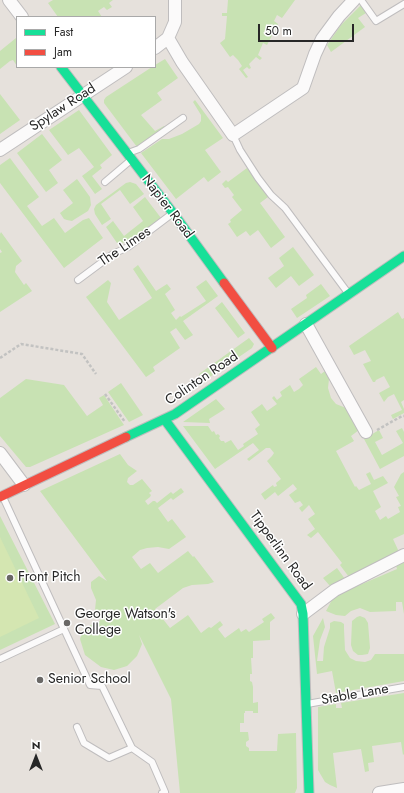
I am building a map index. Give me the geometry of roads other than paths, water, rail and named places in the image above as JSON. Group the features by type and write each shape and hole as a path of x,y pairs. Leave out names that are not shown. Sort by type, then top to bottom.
{"street":[{"path":"9,0 21,16"},
{"path":"156,47 168,38 175,22 175,0"},
{"path":"168,38 182,62 233,135 303,88 322,39 338,16 354,0"},
{"name":"Napier Road","path":"62,68 173,213 272,348"},
{"name":"Spylaw Road","path":"0,150 124,68"},
{"name":"Colinton Road","path":"1,496 165,420 185,408 404,256"},
{"path":"306,324 366,432"},
{"name":"Tipperlinn Road","path":"165,420 299,600 303,614 309,793"},
{"path":"0,453 24,485"},
{"path":"303,614 335,590 404,555"},
{"path":"380,793 404,789"}],"lane":[{"path":"361,0 376,21 404,4"},
{"path":"105,182 129,157 183,118"},
{"path":"233,135 240,150 258,178 271,195 285,208 349,294"},
{"name":"The Limes","path":"78,280 113,254 128,247 173,213"},
{"path":"1,496 90,685 102,686 132,748 152,762 165,792 162,793"},
{"path":"0,658 64,629"},
{"name":"Stable Lane","path":"307,704 404,687"},
{"path":"77,727 84,743 109,758 132,748"}],"place":[{"name":"Front Pitch","path":"10,578"},
{"name":"George Watson's College","path":"67,623"},
{"name":"Senior School","path":"40,680"}]}
